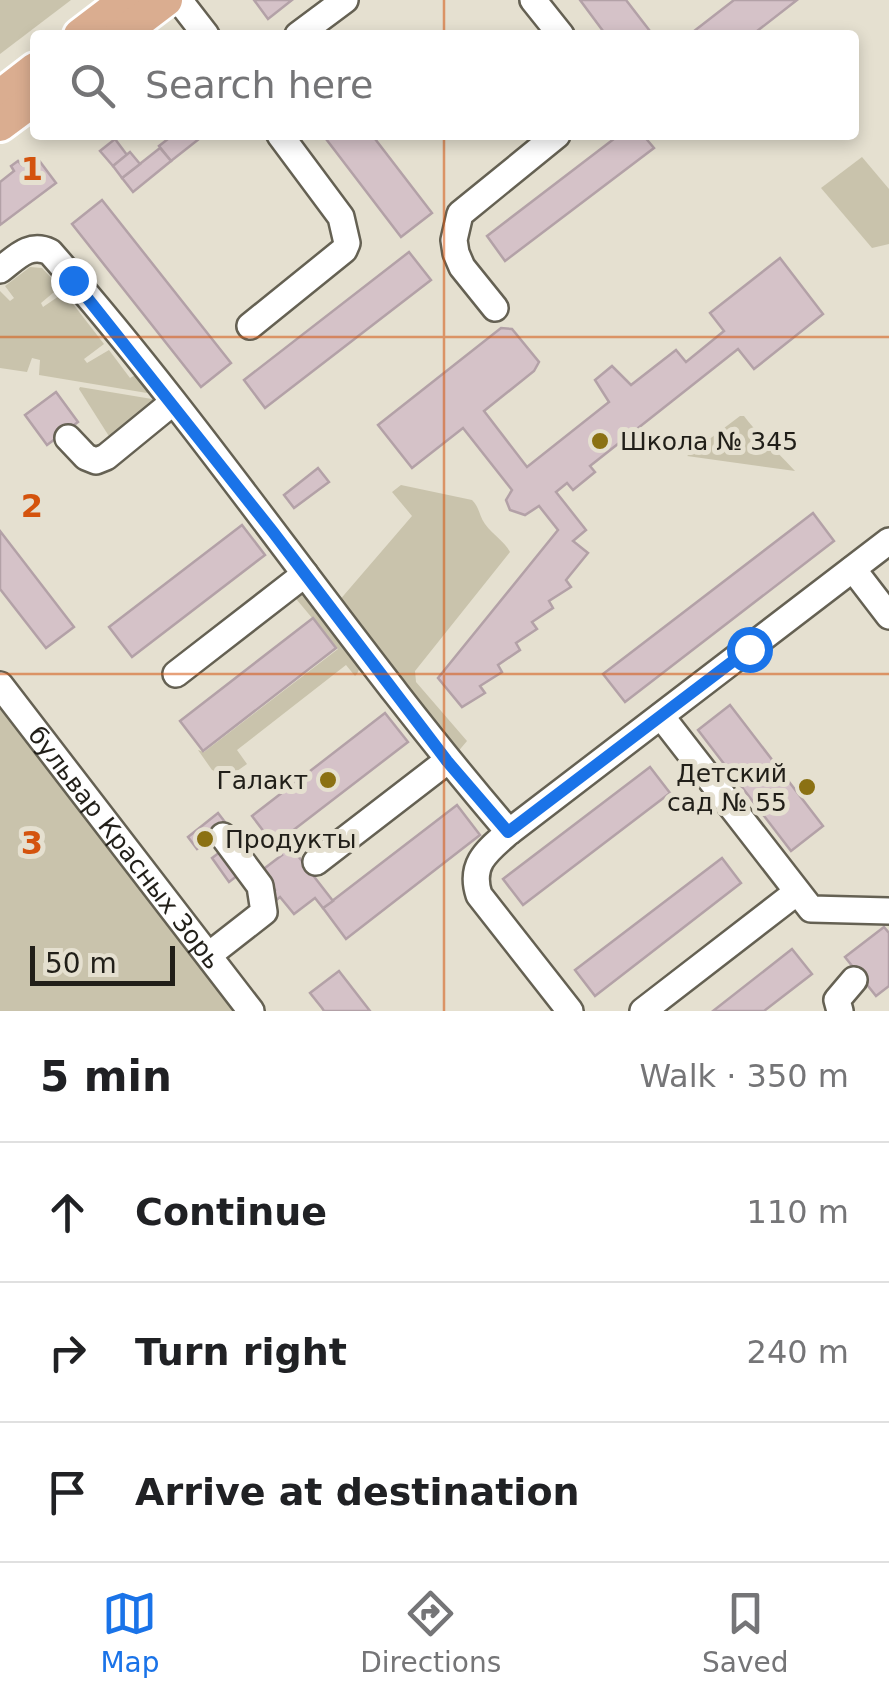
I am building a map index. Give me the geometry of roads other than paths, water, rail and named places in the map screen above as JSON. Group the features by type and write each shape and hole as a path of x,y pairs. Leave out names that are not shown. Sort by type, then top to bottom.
{"main road":[{"path":"87,30 126,0"},
{"path":"127,30 166,0"},
{"path":"0,96 30,73"},
{"path":"0,125 30,103"}],"street":[{"path":"179,0 202,30"},
{"path":"305,30 345,0"},
{"path":"533,0 557,30"},
{"path":"250,326 344,250 347,243 341,217 284,140"},
{"path":"495,308 462,267 456,253 454,240 460,214 550,140"},
{"path":"0,270 28,250 40,248 50,252 305,574 447,761 508,832"},
{"path":"68,438 86,457 96,461 172,404"},
{"path":"570,1011 479,894 475,882 480,858 508,832 889,541"},
{"path":"853,569 889,616"},
{"path":"176,674 305,574"},
{"name":"бульвар Красных Зорь","path":"0,686 251,1011"},
{"path":"661,716 811,909 889,912"},
{"path":"316,862 447,761"},
{"path":"209,955 264,912 260,886 224,836"},
{"path":"644,1011 798,892"},
{"path":"840,1011 836,1000 854,980"}],"place":[{"name":"Школа № 345","path":"600,441"},
{"name":"Галакт","path":"328,780"},
{"name":"Детский сад № 55","path":"807,787"},
{"name":"Продукты","path":"205,839"}]}
